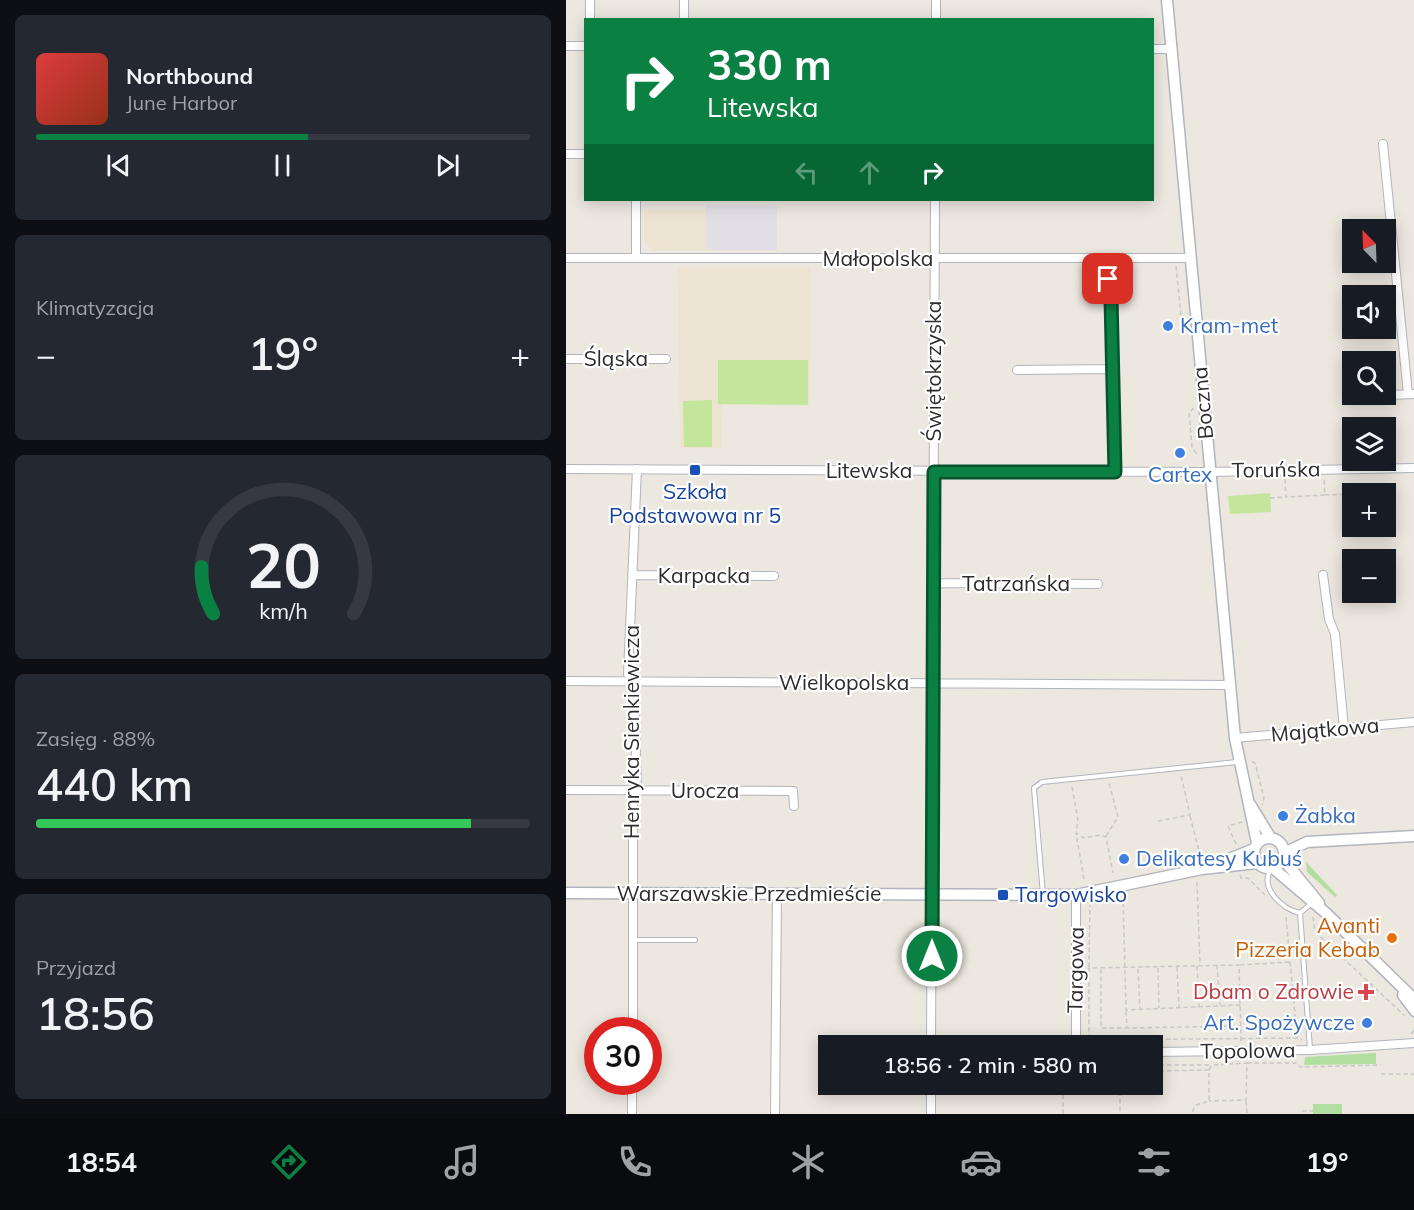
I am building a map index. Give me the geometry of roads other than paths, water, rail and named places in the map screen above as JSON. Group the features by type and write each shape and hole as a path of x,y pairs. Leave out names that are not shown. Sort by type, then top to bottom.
{"street":[{"path":"590,0 590,18"},
{"path":"684,0 684,18"},
{"path":"936,0 936,18"},
{"name":"Boczna","path":"1167,0 1235,738 1255,805 1270,837"},
{"path":"566,46 584,46"},
{"path":"1154,49 1171,49"},
{"path":"1383,144 1411,394 1396,395"},
{"path":"566,154 584,154"},
{"path":"636,201 636,258"},
{"name":"Świętokrzyska","path":"931,1035 935,201"},
{"name":"Małopolska","path":"566,258 1108,260 1190,258"},
{"path":"1108,260 1115,472"},
{"name":"Śląska","path":"566,359 666,358"},
{"path":"1017,370 1112,369"},
{"name":"Toruńska","path":"1209,472 1415,468"},
{"name":"Litewska","path":"566,469 1209,472"},
{"name":"Henryka Sienkiewicza","path":"633,1017 633,795 637,791 634,689 628,674 637,469"},
{"name":"Karpacka","path":"634,575 774,576"},
{"path":"1323,575 1329,619 1335,634 1344,728"},
{"name":"Tatrzańska","path":"934,583 1098,584"},
{"name":"Wielkopolska","path":"566,681 1230,685"},
{"name":"Majątkowa","path":"1235,738 1415,722"},
{"name":"Urocza","path":"566,790 793,791 794,806"},
{"name":"Boczna","path":"1255,805 1255,846"},
{"path":"1272,868 1283,852 1298,840 1307,842 1415,836"},
{"path":"1199,874 1270,837 1327,914 1394,983 1415,1000"},
{"path":"1255,846 1257,863"},
{"path":"1199,874 1257,863 1272,868 1309,906 1327,914"},
{"name":"Warszawskie Przedmieście","path":"566,893 1076,895 1199,874"},
{"path":"775,1114 777,894"},
{"name":"Targowa","path":"1076,895 1076,1035"},
{"path":"1394,983 1413,1014"},
{"name":"Topolowa","path":"1163,1052 1414,1043"},
{"path":"632,1095 632,1114"},
{"path":"931,1095 931,1114"}],"lane":[{"path":"1043,895 1034,788 1042,782 1243,761"},
{"path":"1272,868 1266,881 1268,889 1288,909 1300,913"},
{"path":"1300,913 1309,906"},
{"path":"1300,913 1310,1046"},
{"path":"633,940 695,940"}],"place":[{"name":"Kram-met","path":"1168,326"},
{"name":"Cartex","path":"1180,453"},
{"name":"Szkoła Podstawowa nr 5","path":"695,470"},
{"name":"Żabka","path":"1283,816"},
{"name":"Delikatesy Kubuś","path":"1124,859"},
{"name":"Targowisko","path":"1003,895"},
{"name":"Avanti Pizzeria Kebab","path":"1392,938"},
{"name":"Dbam o Zdrowie","path":"1366,992"},
{"name":"Art. Spożywcze","path":"1367,1023"}]}
